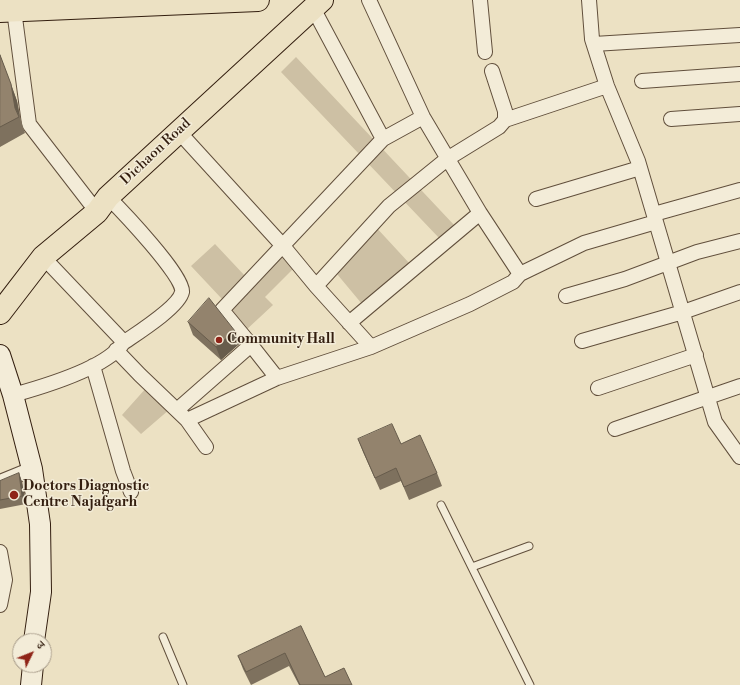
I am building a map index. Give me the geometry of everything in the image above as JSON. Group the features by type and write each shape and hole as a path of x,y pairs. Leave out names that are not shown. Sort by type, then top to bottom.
{"main road":[{"path":"7,10 258,0"},
{"name":"Dichaon Road","path":"0,313 43,257 318,4"},
{"path":"0,355 13,395 32,469 40,524 41,592 35,633"},
{"path":"31,685 32,673"}],"street":[{"path":"368,0 423,117 480,213 520,274"},
{"path":"480,0 486,52"},
{"path":"589,0 594,44 607,86 640,168 715,422 740,457"},
{"path":"318,4 383,139"},
{"path":"7,10 29,124 102,204 168,265 182,286 182,293 179,298 161,316 93,366 80,373 13,395"},
{"path":"594,44 740,34"},
{"path":"492,71 505,111 505,120"},
{"path":"642,81 740,74"},
{"path":"316,286 389,206 447,159 499,127 505,120 607,86"},
{"path":"671,119 740,114"},
{"path":"277,378 222,310 383,139 423,117"},
{"path":"179,132 283,246 316,286 371,347"},
{"path":"536,199 640,168"},
{"path":"182,415 277,378 371,347 470,304 513,282 520,274 584,243 740,190"},
{"path":"349,323 480,213"},
{"path":"566,296 626,279 697,252 740,241"},
{"path":"43,257 120,347 140,375 182,415 206,447"},
{"path":"582,341 683,312 740,292"},
{"path":"182,415 251,344"},
{"path":"598,388 696,355"},
{"path":"93,366 123,471 131,492"},
{"path":"615,429 740,386"},
{"path":"0,482 32,469"},
{"path":"0,552 5,580 0,605"}],"lane":[{"path":"441,505 530,685"},
{"path":"472,567 529,546"},
{"path":"163,637 183,685"}],"shaded area":[{"path":"296,57 455,226 440,239 281,72"},
{"path":"374,225 410,264 362,304 332,268"},
{"path":"215,244 246,277 222,299 191,266"},
{"path":"284,252 297,265 265,297 273,305 245,331 229,310"},
{"path":"147,387 170,409 141,434 122,415"}],"building":[{"path":"0,55 11,84 15,108 19,117 0,127"},
{"path":"209,298 235,331 216,347 188,322"},
{"path":"392,424 401,444 420,435 437,473 404,487 396,468 375,478 358,439"},
{"path":"19,473 22,496 0,500 0,481"},
{"path":"301,626 325,677 344,668 352,685 300,685 285,653 246,672 238,656"}],"place":[{"name":"Community Hall","path":"219,340"},
{"name":"Doctors Diagnostic Centre Najafgarh","path":"14,495"}]}
